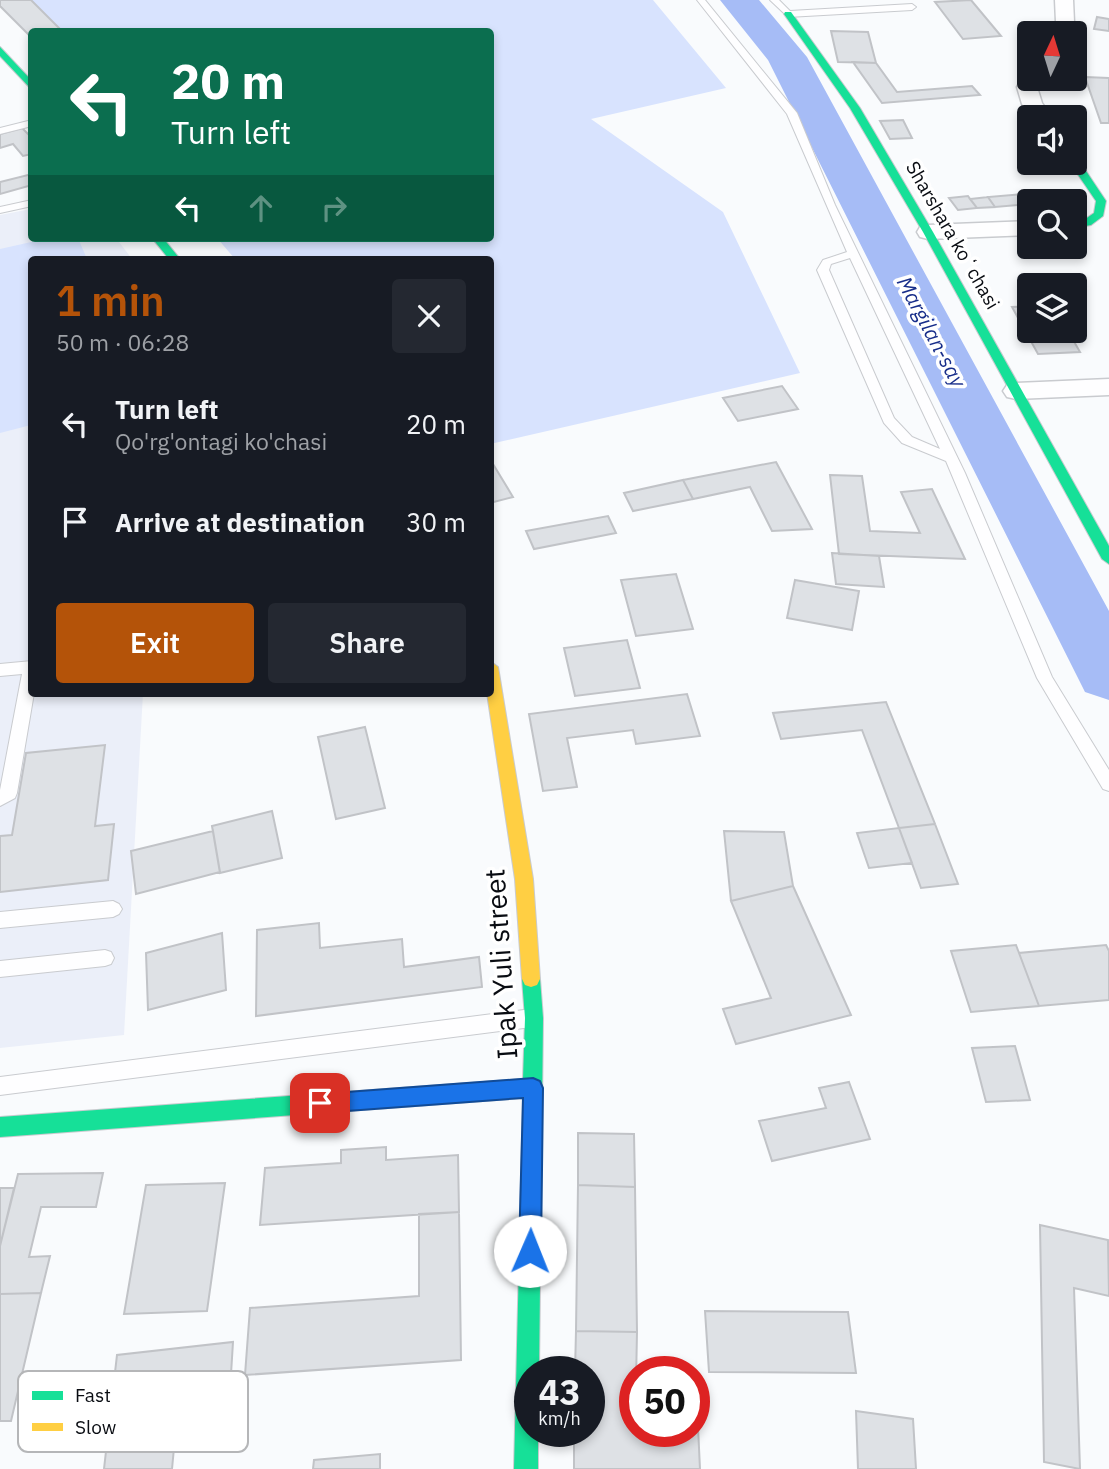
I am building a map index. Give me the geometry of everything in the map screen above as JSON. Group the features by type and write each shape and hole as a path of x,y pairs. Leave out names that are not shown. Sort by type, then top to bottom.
{"street":[{"path":"1064,0 1065,21"},
{"name":"Sharshara koʻchasi","path":"788,14 855,108 928,232 1109,559"},
{"path":"0,50 28,82"},
{"path":"1083,175 1101,201 1099,214 1087,223"},
{"path":"928,232 1017,228"},
{"path":"161,242 173,256"},
{"path":"1016,391 1109,387"},
{"name":"Ipak Yuli street","path":"494,692 524,879 534,1018 526,1469"},
{"path":"0,1126 533,1088"}],"lane":[{"path":"701,0 792,113 830,205 950,458 1045,678 1109,784"},
{"path":"774,0 788,14 912,7"},
{"path":"0,131 28,124"},
{"path":"0,210 28,204"},
{"path":"853,254 827,262 823,270 888,420 907,440 950,458"},
{"path":"0,670 28,667"},
{"path":"0,799 9,793 28,689"},
{"path":"0,920 113,909"},
{"path":"0,969 105,958"},
{"path":"0,1086 534,1018"}],"shaded area":[{"path":"2,0 653,0 726,88 591,119 723,212 800,373 494,443 494,256 232,256 220,242 494,242 494,28 29,28"},
{"path":"28,210 28,242 119,242 130,256 28,256 28,697 143,697 124,1035 0,1048 0,215"},
{"path":"31,242 80,242 86,256 28,256 28,426 0,433 0,249"}],"building":[{"path":"0,0 31,0 59,28 28,28 28,34 0,6"},
{"path":"971,0 1001,36 963,39 935,2"},
{"path":"1097,17 1109,19 1109,31 1094,29"},
{"path":"831,31 868,32 876,63 838,62"},
{"path":"853,62 876,63 897,92 972,86 980,95 882,103"},
{"path":"1087,77 1109,78 1109,123 1101,123"},
{"path":"903,120 912,138 890,139 880,121"},
{"path":"22,128 28,134 28,155 23,156 13,144 0,148 0,134"},
{"path":"28,175 28,186 0,194 0,182"},
{"path":"1017,195 1017,205 995,207 988,197"},
{"path":"968,196 977,208 958,210 949,198"},
{"path":"988,197 995,207 977,208 970,199"},
{"path":"1032,343 1075,343 1080,352 1038,354"},
{"path":"782,386 798,409 738,421 723,398"},
{"path":"776,462 812,529 772,531 750,487 693,499 683,480"},
{"path":"494,466 513,497 494,502"},
{"path":"830,475 862,476 870,531 920,533 901,492 932,489 965,559 839,554"},
{"path":"683,480 693,499 633,511 624,493"},
{"path":"608,516 616,533 534,549 526,531"},
{"path":"832,553 879,556 884,587 836,584"},
{"path":"676,574 693,629 636,636 621,580"},
{"path":"795,580 859,591 852,630 787,618"},
{"path":"627,640 640,688 575,696 564,648"},
{"path":"687,694 700,736 636,744 633,730 567,738 577,787 543,791 529,714"},
{"path":"886,702 935,824 899,828 862,730 781,739 773,713"},
{"path":"365,727 385,808 336,819 318,737"},
{"path":"105,745 95,826 114,824 108,880 0,892 0,836 12,835 26,753"},
{"path":"272,811 282,858 220,873 212,826"},
{"path":"935,824 958,884 921,888 899,828"},
{"path":"899,828 912,863 869,868 857,833"},
{"path":"213,831 220,872 136,894 131,851"},
{"path":"724,831 784,832 793,886 731,901"},
{"path":"793,886 851,1015 736,1044 723,1009 771,998 731,901"},
{"path":"319,923 320,948 402,939 404,967 479,957 482,987 256,1016 257,930"},
{"path":"222,933 226,990 148,1010 146,953"},
{"path":"1016,945 1039,1006 971,1012 951,951"},
{"path":"1106,945 1109,951 1109,1000 1039,1006 1019,953"},
{"path":"1015,1046 1030,1100 986,1102 972,1048"},
{"path":"849,1082 870,1139 772,1161 759,1121 826,1108 819,1088"},
{"path":"578,1133 634,1134 635,1187 578,1185"},
{"path":"386,1147 386,1160 458,1155 459,1212 260,1225 265,1168 341,1163 341,1150"},
{"path":"103,1173 96,1207 41,1207 29,1257 50,1256 41,1293 0,1294 0,1246 18,1174"},
{"path":"225,1183 207,1311 124,1314 146,1185"},
{"path":"578,1185 635,1187 637,1332 576,1331"},
{"path":"0,1188 14,1188 0,1246"},
{"path":"459,1212 461,1360 248,1375 248,1371 245,1371 250,1308 419,1296 419,1214"},
{"path":"1040,1225 1108,1240 1109,1296 1074,1288 1080,1469 1044,1462"},
{"path":"41,1293 23,1371 18,1371 18,1391 11,1421 0,1421 0,1294"},
{"path":"705,1311 848,1312 856,1373 710,1372"},
{"path":"576,1331 637,1332 637,1356 619,1356 619,1447 699,1447 700,1469 574,1469 574,1447 605,1447 605,1356 575,1356"},
{"path":"233,1342 231,1371 115,1371 117,1355"},
{"path":"856,1411 913,1419 916,1469 858,1469"},
{"path":"106,1452 174,1452 172,1469 104,1469"},
{"path":"380,1454 380,1469 313,1469 314,1460"}],"waterway":[{"name":"Margilan-say","path":"739,0 787,57 1109,674"}],"traffic: fast":[{"path":"788,14 855,108 928,232 1109,559"},
{"path":"0,50 28,82"},
{"path":"1083,175 1101,201 1099,214 1087,223"},
{"path":"160,242 172,256"},
{"path":"526,1469 534,1018 531,979"},
{"path":"0,1127 533,1088"}],"traffic: slow":[{"path":"494,692 524,879 531,979"}],"route":[{"path":"320,1103 533,1088 530,1251"}]}
